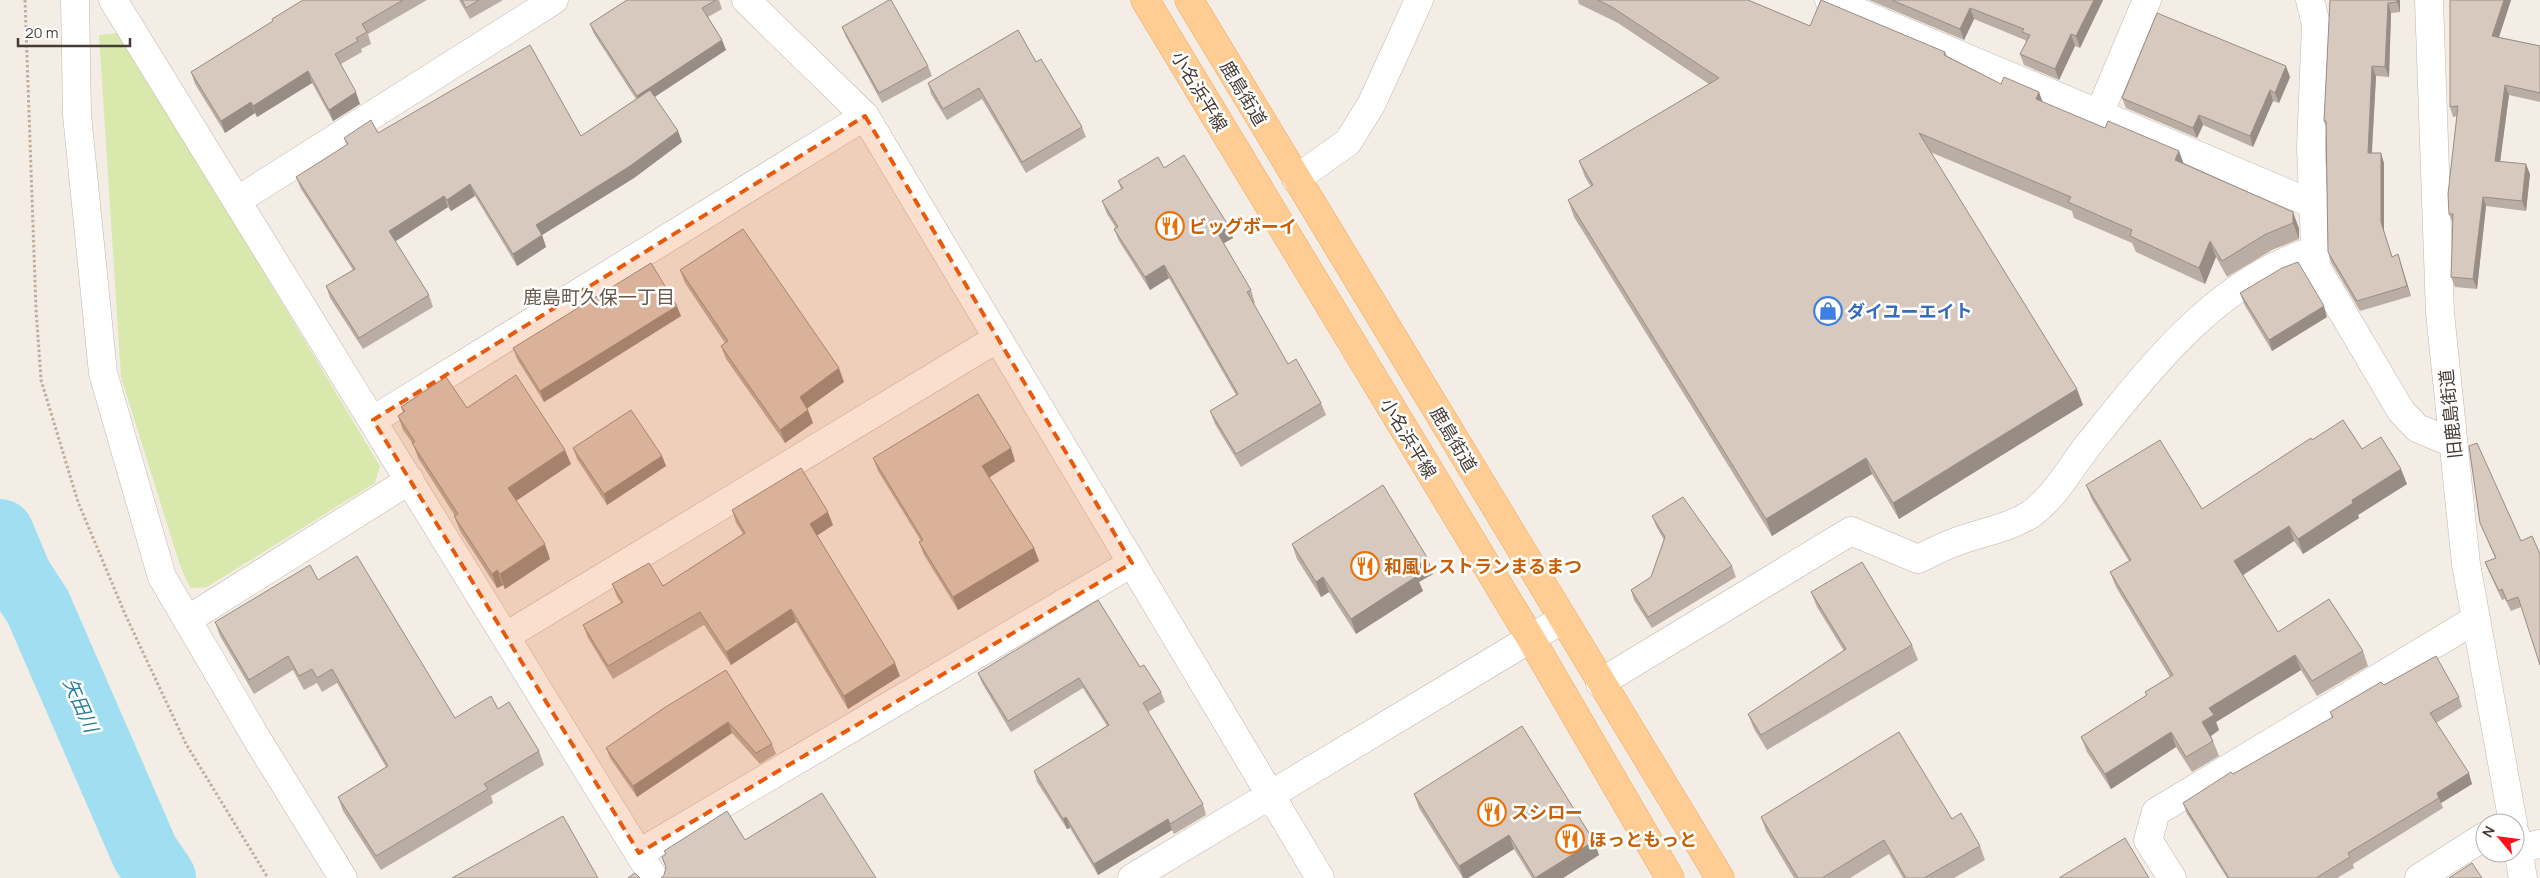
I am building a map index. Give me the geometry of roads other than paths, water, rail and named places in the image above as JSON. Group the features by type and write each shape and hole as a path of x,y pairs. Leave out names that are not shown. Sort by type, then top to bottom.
{"main road":[{"name":"小名浜平線","path":"1145,0 1530,639 1670,878"},
{"name":"鹿島街道","path":"1189,0 1600,683 1720,878"}],"street":[{"path":"75,0 77,114 103,373 162,576 257,739 343,878"},
{"path":"113,0 238,200 654,878"},
{"path":"238,200 554,0"},
{"path":"746,0 865,116 1320,878"},
{"path":"1296,179 1348,142 1372,103 1419,0"},
{"path":"1829,0 2313,204"},
{"path":"2099,114 2147,0"},
{"path":"2310,0 2316,24 2311,148 2316,267 2320,278 2401,411 2417,428 2453,443"},
{"name":"旧鹿島街道","path":"2429,0 2440,313 2453,443 2466,564 2513,813"},
{"path":"373,420 865,116"},
{"path":"1600,683 1851,531 1918,559 1953,543 1994,530 2030,514 2053,492 2131,392 2180,336 2217,304 2255,276 2293,256 2315,250"},
{"path":"506,636 998,338"},
{"path":"187,620 410,480"},
{"path":"639,853 1132,563"},
{"path":"2172,878 2148,840 2156,812 2476,619"},
{"path":"1132,878 1563,620"},
{"path":"2418,878 2475,842"},
{"name":"旧鹿島街道","path":"2521,863 2523,878"}],"waterway":[{"name":"矢田川","path":"0,533 18,576 38,607 145,853 162,878"}],"place":[{"name":"ビッグボーイ","path":"1170,226"},
{"name":"ダイユーエイト","path":"1828,311"},
{"name":"和風レストランまるまつ","path":"1365,566"},
{"name":"スシロー","path":"1492,812"},
{"name":"ほっともっと","path":"1570,839"}],"district":[{"name":"鹿島町久保一丁目","path":"599,297"}]}
